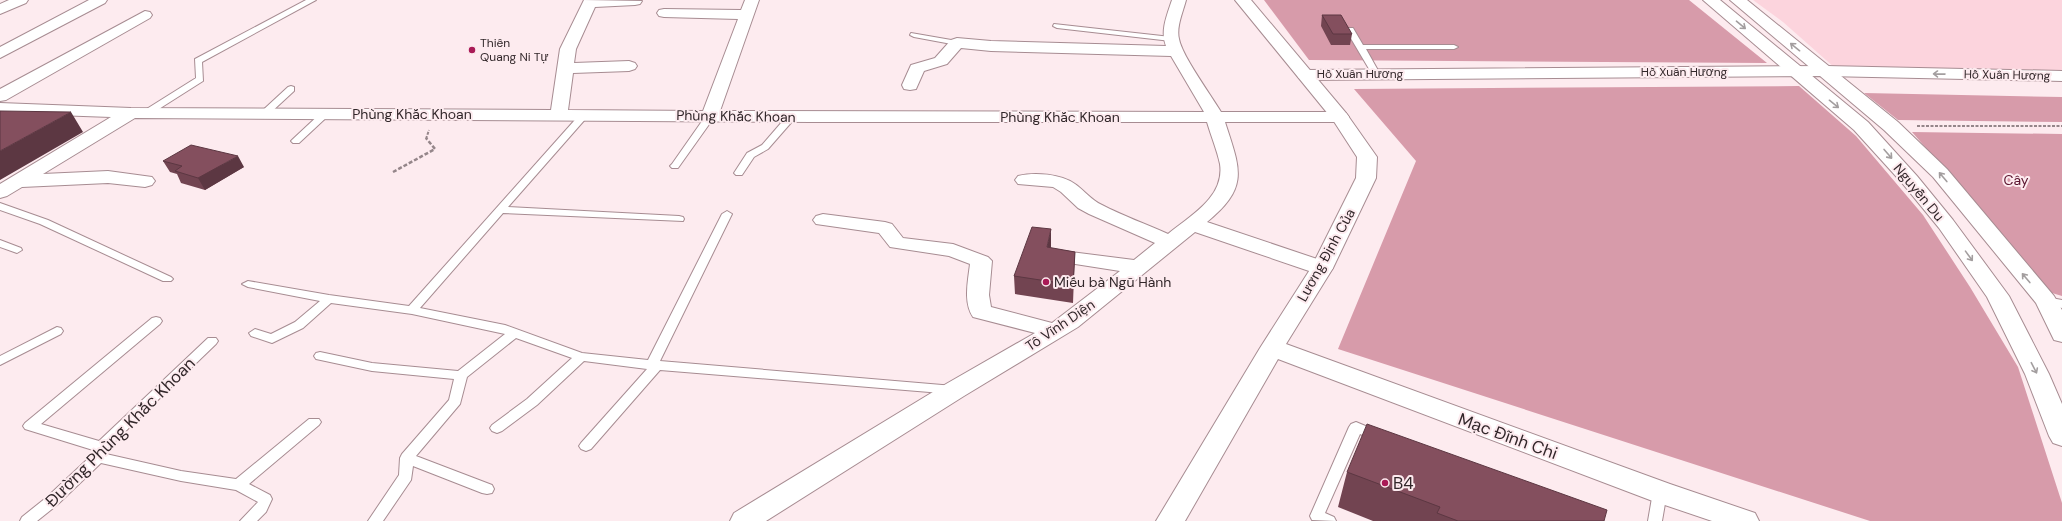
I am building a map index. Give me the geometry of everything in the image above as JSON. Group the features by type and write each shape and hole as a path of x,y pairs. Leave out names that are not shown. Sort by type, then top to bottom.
{"street":[{"path":"0,10 21,0"},
{"path":"0,54 100,0"},
{"path":"710,116 752,0"},
{"path":"910,85 917,68 941,61 957,43 991,46 1174,45 1172,24 1179,0 1172,0"},
{"name":"Lương Định Của","path":"1170,521 1272,348 1322,268 1366,178 1367,157 1340,117 1243,0"},
{"name":"Nguyễn Du","path":"1711,0 1861,126 1910,180 1946,224 1998,296 2037,374 2062,436"},
{"name":"Nguyễn Du","path":"1738,0 1891,126 1940,173 2054,303 2062,334"},
{"path":"559,115 568,49 591,1 635,1"},
{"path":"664,13 746,15"},
{"path":"1,106 145,15"},
{"name":"Tô Vĩnh Diện","path":"744,521 955,390 1070,322 1215,204 1222,195 1229,181 1229,164 1214,117 1174,45"},
{"path":"566,68 629,66"},
{"name":"Hồ Xuân Hương","path":"1309,79 1376,74 1802,77"},
{"name":"Hồ Xuân Hương","path":"1309,79 2062,76"},
{"name":"Hồ Xuân Hương","path":"1832,77 2062,88"},
{"name":"Phùng Khắc Khoan","path":"1,106 139,112 585,114 791,117 1340,117"},
{"path":"0,192 139,112"},
{"path":"1861,126 1891,126"},
{"path":"18,181 108,177 145,181"},
{"path":"1025,180 1050,181 1063,184 1085,204 1096,210 1133,224 1169,242"},
{"path":"822,220 885,228 897,243 953,250 982,261 978,295 981,312 1054,331"},
{"path":"1192,224 1322,268"},
{"path":"1063,257 1139,267"},
{"name":"Mạc Đĩnh Chi","path":"1272,348 1660,492 1745,521"}],"lane":[{"path":"139,112 200,79 198,61 312,0"},
{"path":"1057,26 1174,45"},
{"path":"1350,30 1376,74"},
{"path":"914,35 957,43"},
{"path":"1360,47 1454,47"},
{"path":"265,113 291,89"},
{"path":"296,141 326,113"},
{"path":"412,310 585,114"},
{"path":"675,166 710,116"},
{"path":"739,172 750,155 765,147 791,117"},
{"path":"0,206 44,222 167,280"},
{"path":"500,210 679,220"},
{"path":"586,446 654,365 727,214"},
{"path":"0,243 17,250"},
{"path":"248,284 329,299 412,310 501,328 581,357 702,370 818,377 955,390"},
{"path":"255,333 272,339 299,325 329,299"},
{"path":"156,321 30,426 99,452 181,476 238,485 265,499 265,502 260,510 248,521"},
{"path":"0,361 57,332"},
{"path":"375,521 406,476 407,458 455,401 461,375 514,333"},
{"name":"Đường Phùng Khắc Khoan","path":"27,521 52,501 99,452 212,341"},
{"path":"320,356 334,360 400,370 461,375"},
{"path":"498,428 532,402 581,357"},
{"path":"238,485 314,422"},
{"path":"1329,521 1317,516 1356,427 1392,442"},
{"path":"407,458 487,490"},
{"path":"1655,521 1660,492"}],"path":[{"path":"393,172 435,149 426,139 431,126 445,114"},
{"path":"1891,126 2062,126"}],"shaded area":[{"path":"1753,0 2062,0 2062,76 1835,68 1783,22"}],"green space":[{"path":"1264,0 1689,0 1767,63 1309,60"},
{"path":"1799,86 1856,136 1923,215 1970,287 2018,367 2062,503 2062,521 1870,521 1338,349 1416,161 1354,89"},
{"path":"1864,93 2062,97 2062,122 1898,120"},
{"name":"Cây","path":"1912,132 2062,134 2062,296 2052,293"}],"building":[{"path":"1322,15 1341,15 1352,34 1333,34"},
{"path":"0,111 71,112 0,151"},
{"path":"191,145 238,156 198,178 175,171 182,166 163,161"},
{"path":"1032,227 1051,229 1047,247 1075,252 1073,285 1014,276"},
{"path":"1367,424 1607,510 1604,521 1458,521 1437,513 1440,507 1347,472"}],"place":[{"name":"Thiên Quang Ni Tự","path":"472,50"},
{"name":"Miếu bà Ngũ Hành","path":"1046,282"},
{"name":"B4","path":"1385,483"}]}
